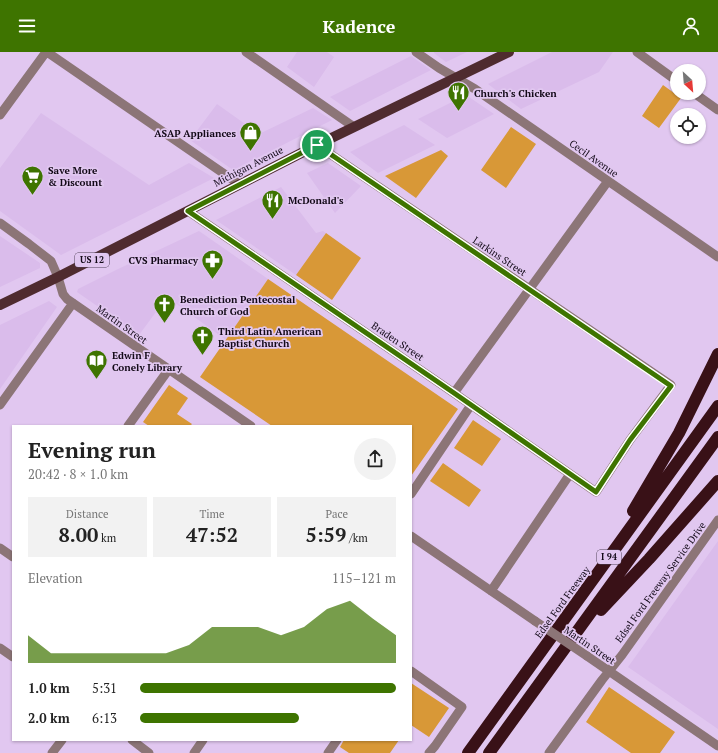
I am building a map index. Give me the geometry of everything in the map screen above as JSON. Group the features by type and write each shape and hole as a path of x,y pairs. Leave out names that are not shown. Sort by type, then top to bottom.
{"highway":[{"path":"572,608 592,569 620,532 645,493 679,433 718,354"},
{"name":"Edsel Ford Freeway","path":"468,753 718,406"},
{"name":"I 94","path":"489,753 718,437"},
{"path":"578,632 593,619 649,559 718,481"},
{"path":"461,753 488,724"}],"main road":[{"name":"Michigan Avenue","path":"0,305 317,145 509,52"}],"street":[{"path":"0,115 46,52 239,184"},
{"path":"246,52 354,127"},
{"name":"Cecil Avenue","path":"416,52 439,68 475,89 718,257"},
{"path":"637,52 670,76"},
{"path":"704,100 718,110"},
{"name":"Larkins Street","path":"317,145 671,386 630,440 596,492"},
{"path":"454,393 608,181"},
{"name":"Braden Street","path":"188,211 596,492"},
{"name":"Martin Street","path":"0,223 51,261 63,294 67,299 250,425"},
{"path":"0,405 73,303"},
{"path":"129,425 169,370"},
{"path":"412,493 471,405"},
{"path":"491,591 570,474"},
{"name":"Edsel Ford Freeway Service Drive","path":"549,753 608,671 622,655 718,520"},
{"name":"Martin Street","path":"412,537 608,671 678,717 718,746"},
{"path":"0,548 12,556"},
{"path":"0,648 12,656"},
{"path":"412,672 462,707 429,753"},
{"path":"52,753 61,741"},
{"path":"133,741 150,753"},
{"path":"194,753 202,741"},
{"path":"328,753 336,741"}],"shaded area":[{"path":"297,52 327,52 334,57 314,87 287,67"},
{"path":"434,52 467,52 446,62"},
{"path":"552,52 613,52 599,72 521,109 488,84"},
{"path":"411,56 431,70 350,111 330,97"},
{"path":"663,85 670,90 670,100 680,100 674,108 670,108 670,113 659,128 642,116"},
{"path":"466,95 494,114 447,138 418,119"},
{"path":"217,104 259,134 313,108 332,120 233,170 190,140"},
{"path":"41,113 149,185 189,163 214,178 61,255 0,211 0,168"},
{"path":"404,125 435,145 378,173 350,152"},
{"path":"511,127 536,144 506,188 481,170"},
{"path":"441,150 448,156 416,198 385,176"},
{"path":"328,163 361,186 335,213 307,173"},
{"path":"281,187 316,233 323,231 326,233 296,275 216,220"},
{"path":"199,231 268,279 226,340 167,297 139,335 77,292 78,289 116,270"},
{"path":"326,233 361,258 332,300 296,275"},
{"path":"0,236 40,263 40,268 0,287"},
{"path":"268,279 458,409 412,475 412,425 271,425 200,377"},
{"path":"49,301 57,307 0,389 0,325"},
{"path":"169,385 188,398 177,414 192,424 191,425 148,425 143,422"},
{"path":"473,420 501,439 482,466 454,448"},
{"path":"443,463 481,490 469,507 430,481"},
{"path":"718,541 718,729 628,667"},
{"path":"412,684 449,708 429,737 412,726"},
{"path":"609,687 675,732 660,753 631,753 586,722"},
{"path":"343,741 398,741 390,753 349,753 340,747"}],"place":[{"name":"Church's Chicken","path":"459,112"},
{"name":"ASAP Appliances","path":"251,152"},
{"name":"Save More & Discount","path":"32,196"},
{"name":"McDonald's","path":"273,220"},
{"name":"CVS Pharmacy","path":"213,280"},
{"name":"Benediction Pentecostal Church of God","path":"164,324"},
{"name":"Third Latin American Baptist Church","path":"203,356"},
{"name":"Edwin F Conely Library","path":"96,380"}],"route":[{"path":"317,145 671,386 630,440 596,492 188,211 317,145"}]}
